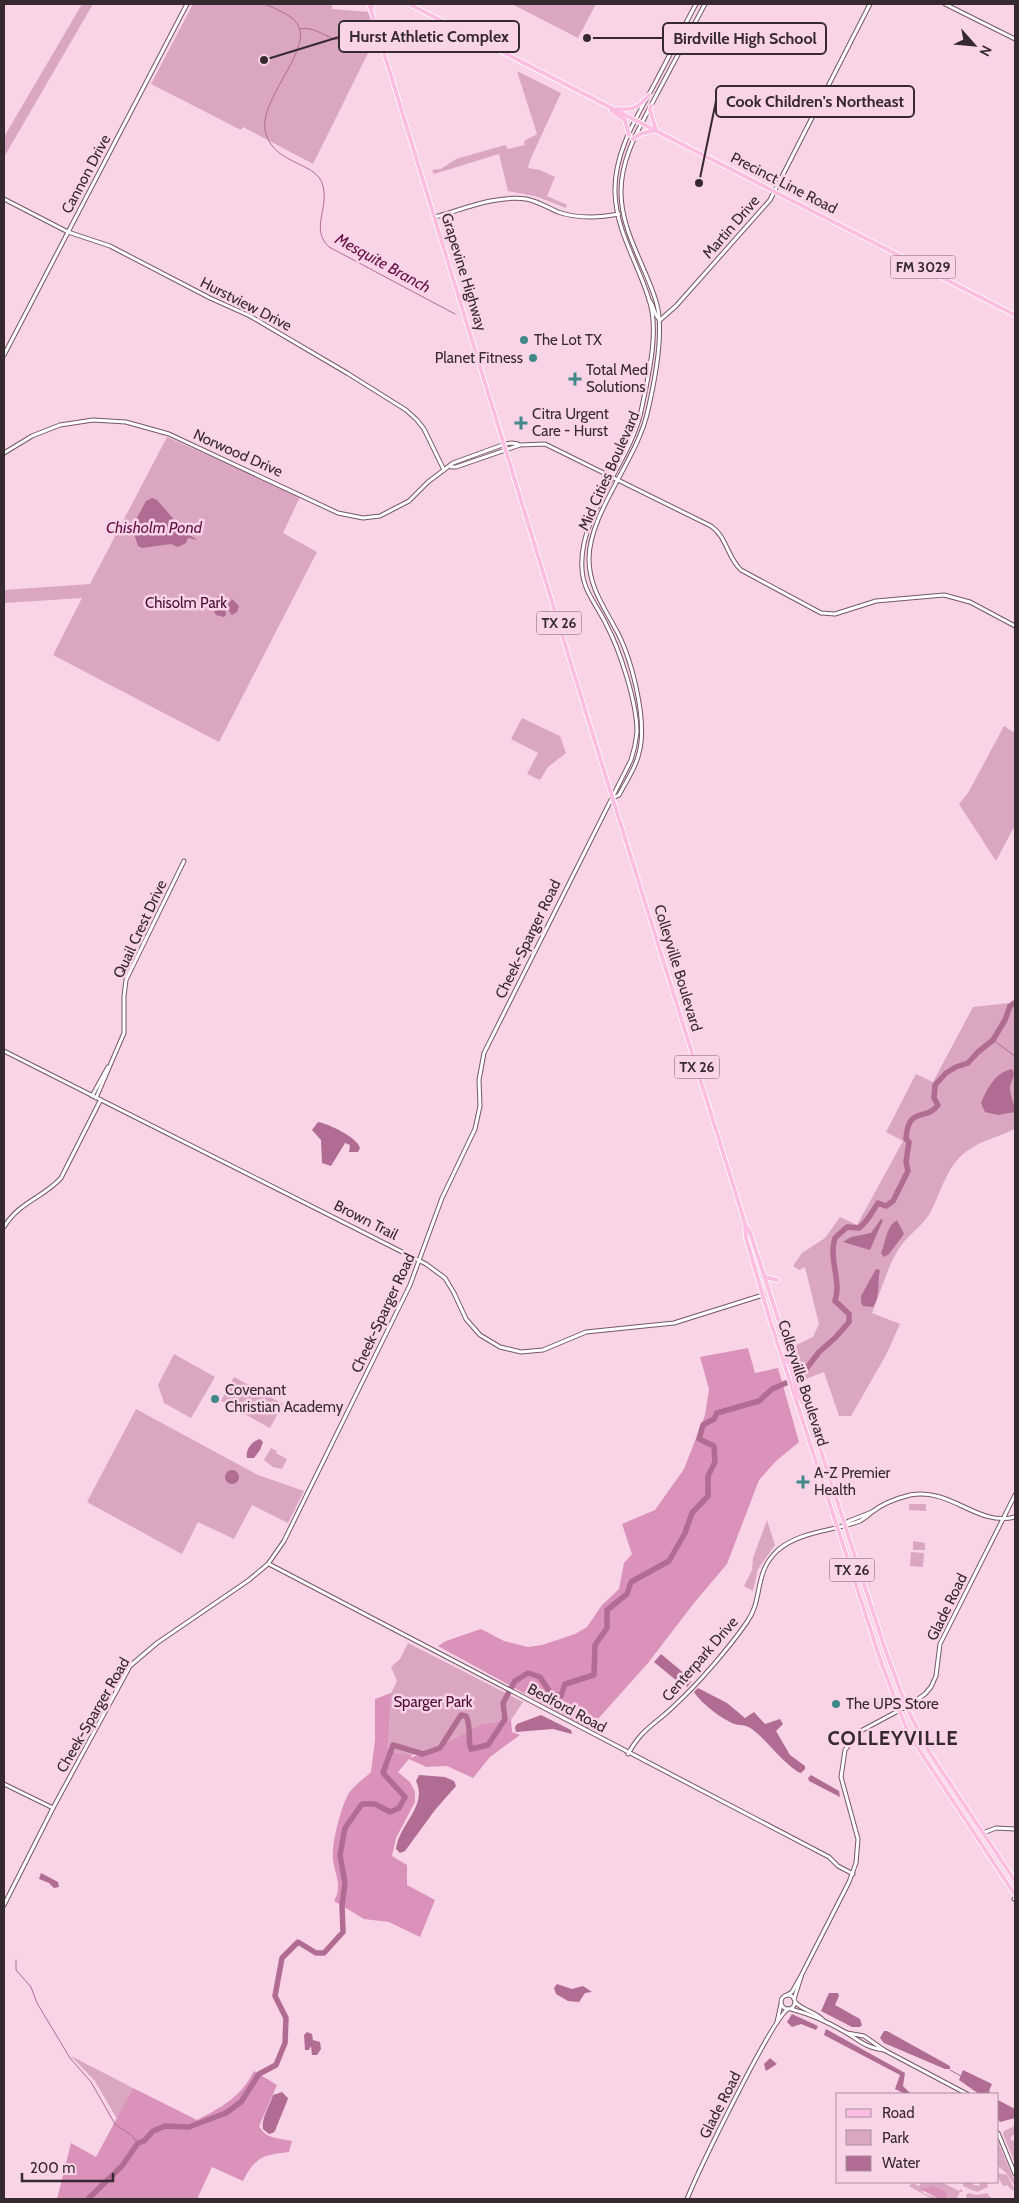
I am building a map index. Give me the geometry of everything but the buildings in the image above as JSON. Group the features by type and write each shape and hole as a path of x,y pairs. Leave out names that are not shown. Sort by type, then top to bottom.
{"main road":[{"name":"Grapevine Highway","path":"368,4 436,217 588,719"},
{"path":"371,11 373,4"},
{"name":"Precinct Line Road","path":"410,4 1015,315"},
{"path":"615,109 633,110 642,104 649,95"},
{"path":"608,106 625,120 629,135"},
{"path":"633,139 640,134 656,130 650,110 651,106"},
{"name":"Colleyville Boulevard","path":"588,719 745,1224 746,1238 752,1261 782,1356 788,1361 803,1402 878,1629 906,1706 929,1752 1015,1881"},
{"name":"Colleyville Boulevard","path":"745,1224 750,1232 770,1290 796,1399 899,1710 912,1739 1015,1897"},
{"path":"752,1261 759,1259"},
{"path":"765,1277 777,1280"},
{"path":"763,1295 770,1290"},
{"path":"872,1631 878,1629"}],"street":[{"name":"Cannon Drive","path":"4,355 187,4"},
{"name":"Mid Cities Boulevard","path":"613,798 631,760 636,742 636,727 624,665 607,624 591,600 584,582 582,556 586,533 639,419 653,338 654,320 649,299 624,238 615,190 621,155 629,135 696,4"},
{"name":"Mid Cities Boulevard","path":"613,798 619,795 637,761 642,738 642,721 628,657 591,580 590,546 599,520 646,421 658,346 660,320 656,302 630,237 623,213 621,192 623,170 633,139 705,4"},
{"name":"Martin Drive","path":"660,320 676,306 768,202 870,4"},
{"path":"945,4 1015,39"},
{"path":"679,36 684,43"},
{"path":"676,41 684,43"},
{"path":"621,155 624,163 623,170"},
{"path":"436,217 497,199 509,198 532,200 558,212 581,218 623,213"},
{"name":"Hurstview Drive","path":"4,199 68,232 110,246 250,316 406,410 421,425 444,470"},
{"path":"649,299 653,303 656,315 660,320"},
{"path":"639,419 646,421"},
{"name":"Norwood Drive","path":"4,453 32,436 60,425 94,420 126,422 169,434 332,510 351,517 362,518 380,516 392,511 409,500 444,470 456,467 505,446"},
{"path":"505,446 546,444 711,526 720,534 734,562 741,570 821,613 834,614 876,601 944,595 970,602 1015,626"},
{"path":"593,518 599,520"},
{"path":"584,582 591,580"},
{"name":"Cheek-Sparger Road","path":"4,1905 53,1808 124,1677 134,1663 157,1643 226,1597 268,1564 284,1541 388,1332 420,1261 442,1198 479,1116 478,1080 484,1053 613,798"},
{"name":"Quail Crest Drive","path":"94,1097 124,1033 126,980 184,861"},
{"name":"Brown Trail","path":"4,1051 420,1261 445,1278 466,1319 480,1335 500,1347 520,1352 543,1350 586,1332 674,1322 763,1295"},
{"path":"4,1228 18,1209 61,1178 100,1100"},
{"name":"Centerpark Drive","path":"628,1754 642,1732 682,1699 747,1622 756,1602 762,1571 775,1554 792,1542 860,1520 899,1498 910,1495 948,1498 984,1516 1003,1519"},
{"path":"1015,1495 1015,1507"},
{"name":"Glade Road","path":"777,2023 782,1998 792,1992 853,1874 858,1852 858,1839 841,1777 845,1750 859,1732 925,1694 932,1685 936,1676 940,1644 1015,1495"},
{"path":"1003,1519 1015,1517"},
{"name":"Bedford Road","path":"268,1564 628,1754 829,1857 838,1866 853,1874"},
{"path":"4,1784 53,1808"},
{"path":"983,1833 1001,1827 1015,1829"},
{"name":"Glade Road","path":"687,2199 731,2107 777,2023 795,2001 801,1976"},
{"path":"787,1995 790,1995 802,2009 816,2014 823,2020"},
{"path":"781,2004 783,2008 823,2020 867,2046 884,2050"},
{"path":"847,2033 864,2036 884,2050 965,2093"},
{"path":"999,2135 1015,2174"}],"green space":[{"path":"82,4 93,4 4,157 4,137"},
{"path":"193,4 332,4 332,9 369,12 376,37 313,164 243,127 241,130 151,84"},
{"path":"512,4 596,4 578,38"},
{"path":"517,71 561,93 528,168 540,170 555,177 547,196 567,205 566,208 535,196 508,191 499,154 434,174 432,170 441,169 456,159 505,145 508,149 525,145 524,141 537,134"},
{"name":"Chisolm Park","path":"167,437 300,497 283,533 317,552 219,742 53,655 82,598 4,603 4,590 90,584"},
{"path":"522,718 560,736 566,753 548,767 540,780 527,774 538,753 511,739"},
{"path":"1004,726 1015,733 1015,825 996,861 959,804 968,793"},
{"path":"1015,998 1015,1129 981,1143 962,1155 950,1170 930,1213 897,1252 872,1313 900,1324 886,1355 851,1416 839,1416 824,1372 803,1380 792,1347 813,1337 819,1324 805,1267 799,1270 793,1266 802,1253 825,1238 840,1217 857,1225 903,1141 886,1132 916,1074 933,1082 973,1007 1009,1003"},
{"path":"174,1354 215,1377 191,1418 164,1403 158,1385"},
{"path":"234,1377 283,1404 270,1428 221,1401"},
{"path":"136,1409 258,1475 304,1491 288,1523 252,1505 234,1539 198,1522 182,1554 87,1502"},
{"path":"271,1448 287,1459 282,1469 273,1467 264,1460"},
{"path":"909,1504 926,1504 926,1511 909,1510"},
{"path":"767,1520 775,1545 758,1569 753,1591 744,1586 752,1570 753,1558"},
{"path":"913,1541 925,1543 925,1550 913,1550"},
{"path":"911,1552 924,1553 923,1567 910,1566"},
{"name":"Sparger Park","path":"408,1643 523,1702 511,1720 482,1724 438,1747 412,1755 388,1751 391,1693 397,1681 391,1667 400,1659"},
{"path":"71,2056 133,2088 117,2119 95,2081"},
{"path":"1015,2126 1015,2133 1010,2138 1015,2143 1015,2163 1003,2134 1004,2131"},
{"path":"999,2144 1015,2186 999,2167"},
{"path":"999,2173 1007,2175 1015,2190 1012,2190 1007,2185 1003,2186 999,2179"},
{"path":"912,2183 919,2186 921,2183 943,2183 959,2191 961,2189 963,2192 960,2192 956,2199 948,2199 945,2192 932,2185 928,2188 922,2187 923,2193 939,2199 932,2199 909,2186"},
{"path":"963,2183 972,2183 973,2185 979,2186 980,2183 989,2183 987,2184 988,2187 977,2192 963,2186"},
{"path":"968,2193 977,2195 987,2193 991,2198 967,2199 966,2195"}],"shaded area":[{"path":"748,1348 755,1373 778,1368 799,1442 776,1461 759,1480 727,1564 648,1663 589,1729 438,1646 446,1641 481,1629 504,1641 528,1647 542,1645 575,1634 587,1627 602,1605 619,1589 624,1563 632,1554 622,1524 655,1510 684,1469 705,1415 709,1389 700,1357"},
{"path":"391,1693 388,1751 412,1755 410,1758 438,1747 482,1724 511,1720 512,1732 520,1735 490,1757 473,1778 447,1766 426,1767 409,1759 398,1772 410,1782 415,1792 415,1802 396,1838 392,1856 407,1865 407,1885 435,1900 420,1937 389,1922 364,1919 334,1901 337,1896 338,1880 333,1853 340,1816 349,1793 371,1772 375,1740 375,1699"},
{"path":"254,2071 277,2085 259,2126 269,2136 292,2141 289,2152 266,2156 256,2162 243,2181 212,2167 197,2199 57,2199 71,2143 96,2157 133,2088 197,2120 223,2106 237,2095"},
{"path":"932,2185 946,2192 948,2199 939,2199 922,2190 922,2187 928,2188"}],"water":[{"name":"Chisholm Pond","path":"152,498 157,500 184,531 197,540 188,538 186,543 178,547 171,544 142,548 138,546 132,527 146,501"},
{"path":"218,595 223,596 226,615 224,617 216,615 214,612 218,607 216,601"},
{"path":"232,599 239,606 237,612 232,615 226,607"},
{"path":"1012,1069 1014,1076 1010,1085 1010,1091 1015,1112 998,1115 985,1112 981,1103 989,1086 1001,1073"},
{"path":"318,1122 329,1125 348,1135 358,1144 360,1148 358,1152 349,1152 350,1145 345,1143 331,1166 322,1163 321,1140 312,1130"},
{"path":"881,1219 883,1220 870,1250 843,1242 851,1237 871,1233"},
{"path":"897,1220 904,1234 889,1254 884,1257 881,1253 887,1235 893,1223"},
{"path":"876,1269 880,1270 878,1293 875,1302 873,1307 863,1306 861,1296"},
{"path":"260,1439 263,1442 260,1450 254,1458 247,1458 250,1446"},
{"path":"229,1470 235,1470 239,1477 235,1484 229,1484 225,1480 225,1474"},
{"path":"661,1654 691,1679 687,1687 683,1686 654,1662"},
{"path":"698,1688 727,1703 745,1718 754,1712 765,1724 780,1719 783,1724 776,1731 790,1755 805,1766 805,1769 801,1773 798,1772 752,1729 734,1724 716,1713 694,1692"},
{"path":"541,1715 571,1730 572,1734 553,1729 516,1732 515,1727 517,1724"},
{"path":"419,1775 445,1777 454,1781 456,1786 435,1810 405,1851 400,1853 396,1849 398,1840 416,1807 419,1790 416,1781"},
{"path":"811,1775 839,1791 840,1797 809,1781 808,1778"},
{"path":"41,1873 58,1882 59,1887 54,1888 49,1883 39,1879"},
{"path":"557,1984 572,1989 583,1986 592,1992 585,1993 579,2002 568,2001 556,1994 554,1988"},
{"path":"829,1993 838,1993 839,1996 835,2005 860,2019 862,2025 860,2027 852,2027 821,2011"},
{"path":"792,2014 818,2026 816,2030 801,2024 792,2027 787,2022"},
{"path":"826,2029 905,2073 903,2086 910,2093 903,2093 895,2089 900,2075 824,2035"},
{"path":"884,2031 950,2066 950,2069 945,2069 884,2043 880,2038"},
{"path":"307,2032 312,2034 313,2040 320,2042 321,2049 317,2055 312,2055 311,2046 309,2050 305,2050 304,2035"},
{"path":"770,2058 777,2064 766,2071 764,2064"},
{"path":"963,2070 992,2084 989,2091 990,2093 978,2093 959,2080"},
{"path":"282,2092 288,2100 275,2130 269,2134 263,2129 264,2116 273,2095"},
{"path":"999,2101 1015,2109 1015,2118 1000,2122"}],"waterway":[{"name":"Mesquite Branch","path":"265,4 292,18 300,32 299,44 293,59 269,106 265,120 266,134 278,152 313,172 319,178 324,194 320,226 324,240 329,247 455,314"},
{"path":"300,29 313,30 344,41 374,37"},
{"path":"386,35 396,37"},
{"path":"88,2199 122,2166 138,2143 144,2141 153,2131 165,2126 189,2127 226,2113 241,2102 259,2074 276,2065 285,2043 286,2018 275,1996 282,1958 298,1942 316,1953 324,1953 343,1932 342,1905 345,1883 340,1855 345,1828 362,1804 375,1804 390,1812 399,1808 405,1797 383,1773 393,1745 423,1754 440,1748 461,1715 466,1716 468,1720 471,1749 488,1745 505,1719 503,1703 515,1681 528,1673 540,1677 551,1694 561,1696 565,1684 594,1675 595,1645 607,1628 607,1610 627,1594 631,1582 669,1561 685,1533 692,1513 708,1496 708,1476 715,1462 714,1446 699,1439 703,1425 714,1419 717,1413 759,1401 772,1389 800,1377 819,1352 849,1322 849,1314 835,1301 837,1293 833,1254 835,1238 847,1227 859,1228 878,1203 886,1206 893,1201 908,1171 906,1162 909,1142 906,1139 907,1128 910,1122 914,1118 933,1110 938,1105 934,1098 935,1085 946,1073 968,1063 993,1040 1005,1020 1010,1006 1015,1003"},
{"path":"993,1040 1015,1056"},
{"path":"16,1960 16,1970 31,1987 37,2003 70,2058 91,2082 115,2124 131,2135 138,2143"},
{"path":"950,2070 961,2076"}],"place":[{"name":"Birdville High School","path":"587,38"},
{"name":"Hurst Athletic Complex","path":"264,60"},
{"name":"Cook Children's Northeast","path":"699,183"},
{"name":"The Lot TX","path":"524,340"},
{"name":"Planet Fitness","path":"533,358"},
{"name":"Total Med Solutions","path":"575,379"},
{"name":"Citra Urgent Care - Hurst","path":"521,423"},
{"name":"Covenant Christian Academy","path":"215,1399"},
{"name":"A-Z Premier Health","path":"803,1482"},
{"name":"The UPS Store","path":"836,1704"}],"district":[{"name":"COLLEYVILLE","path":"893,1738"}]}
